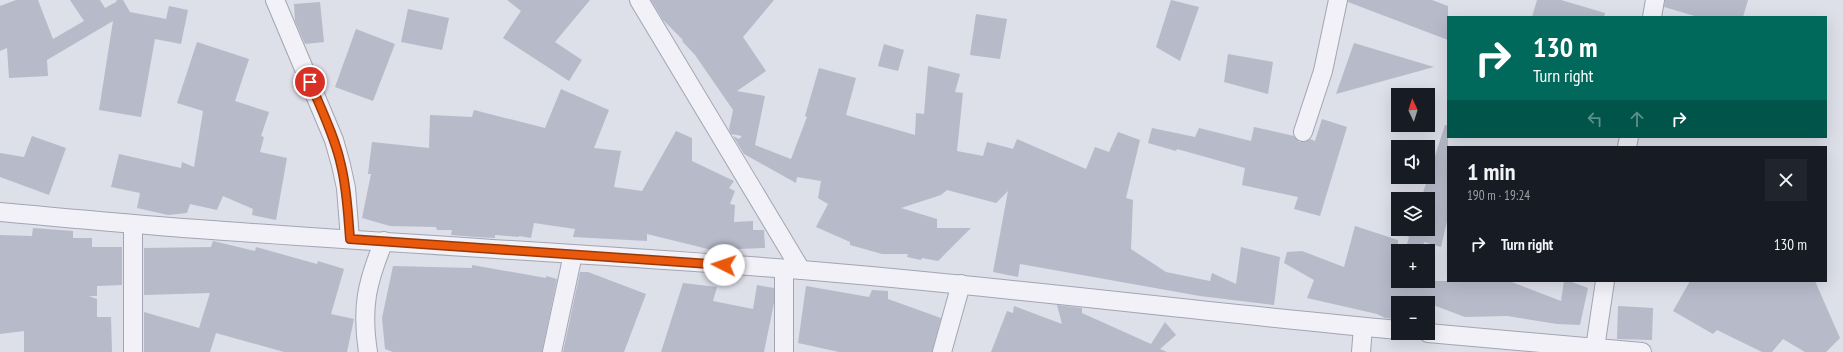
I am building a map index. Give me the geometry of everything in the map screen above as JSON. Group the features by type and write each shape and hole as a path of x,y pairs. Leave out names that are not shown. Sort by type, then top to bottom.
{"street":[{"path":"275,0 331,133 339,158 346,188 350,239"},
{"path":"639,0 793,270 784,352"},
{"path":"1303,132 1323,71 1338,0"},
{"path":"1652,16 1655,0"},
{"path":"0,212 133,224 573,254 961,284 1391,329"},
{"path":"132,352 133,224"},
{"path":"368,352 364,320 366,294 372,268 384,241"},
{"path":"552,352 573,254"},
{"path":"1595,348 1605,282"},
{"path":"942,352 961,284"},
{"path":"1361,352 1363,327"},
{"path":"1435,333 1633,351"}],"building":[{"path":"16,0 38,0 53,39 84,21 70,0 100,0 105,8 117,0 123,0 130,12 166,19 169,6 188,10 181,44 155,39 141,117 99,110 113,21 47,60 48,76 9,78 7,48 0,51 0,6"},
{"path":"507,0 590,0 555,42 582,60 569,81 503,38 521,11"},
{"path":"651,0 774,0 743,37 766,71 737,91 765,96 755,145 791,159 807,117 805,116 819,68 856,78 846,115 915,135 916,113 924,114 928,66 960,74 955,92 963,93 957,151 983,156 987,142 1013,149 1017,139 1086,169 1095,147 1109,152 1118,132 1140,140 1126,198 1133,200 1131,249 1166,272 1210,281 1212,273 1236,284 1241,247 1280,257 1274,305 1200,296 1020,264 1018,277 993,272 1008,191 996,203 947,190 941,195 901,208 937,219 937,228 971,228 938,261 907,257 908,254 882,254 850,245 850,242 816,227 828,204 818,198 821,181 797,177 796,183 744,154 733,136 739,139 742,136 731,134 729,129 733,110 695,55 682,41 683,40 663,20"},
{"path":"1171,0 1199,7 1180,61 1156,47"},
{"path":"1348,0 1432,0 1448,6 1447,40 1348,2"},
{"path":"1537,0 1561,0 1605,13 1604,16 1532,16"},
{"path":"1665,0 1748,0 1743,16 1695,16 1664,7"},
{"path":"320,2 324,42 305,44 295,21 294,4"},
{"path":"408,9 449,18 442,50 401,42"},
{"path":"976,14 1007,19 1000,59 970,55"},
{"path":"356,29 395,44 373,101 335,87"},
{"path":"197,42 249,59 235,101 269,112 261,136 264,137 260,152 287,158 276,220 252,215 253,209 223,196 217,210 190,204 187,213 168,215 137,208 140,193 111,187 119,154 181,168 182,162 194,167 203,111 177,103"},
{"path":"1354,43 1434,67 1336,94"},
{"path":"884,44 904,50 898,71 878,66"},
{"path":"1228,54 1273,62 1268,94 1224,82"},
{"path":"561,89 609,110 594,148 621,151 614,187 642,191 676,131 692,138 692,161 734,181 729,188 735,191 730,204 735,205 734,222 753,221 753,230 764,230 765,248 712,250 647,234 647,241 573,237 575,229 534,223 531,238 495,235 495,238 475,237 451,235 452,230 437,230 436,227 390,226 362,218 371,174 368,174 372,142 429,148 430,115 472,117 474,110 545,128"},
{"path":"1322,119 1347,127 1320,216 1294,209 1298,197 1242,185 1245,168 1177,149 1176,151 1148,143 1152,128 1195,137 1199,128 1251,141 1254,127 1294,136 1299,142 1305,142 1310,139 1315,141"},
{"path":"1445,125 1447,126 1448,138 1447,221 1441,247 1424,242 1424,244 1407,244 1409,237 1406,236 1435,236 1435,192 1423,192 1426,184 1435,184 1435,156"},
{"path":"32,136 66,148 49,195 0,177 0,153 24,157"},
{"path":"1355,226 1398,240 1398,244 1391,244 1391,288 1435,288 1435,281 1512,282 1561,301 1564,282 1572,282 1588,288 1580,325 1557,324 1507,316 1465,317 1435,306 1435,296 1391,296 1391,318 1385,318 1377,314 1307,298 1314,280 1284,263 1287,252 1302,251 1344,267"},
{"path":"33,228 73,231 73,238 92,238 92,247 122,247 122,285 97,286 97,296 89,296 97,299 97,317 111,317 112,352 24,352 24,331 0,334 0,235 32,236"},
{"path":"213,241 255,251 256,247 317,264 318,261 344,269 331,314 354,319 347,352 284,352 216,333 210,352 144,352 144,312 199,328 210,293 144,295 144,248 211,247"},
{"path":"472,265 557,279 542,352 393,352 385,349 382,318 393,266 472,268"},
{"path":"580,272 588,272 646,294 624,352 563,352"},
{"path":"1689,282 1815,282 1840,338 1826,352 1805,352 1783,339 1772,352 1762,352 1717,330 1713,334 1673,311"},
{"path":"683,283 717,287 713,301 753,309 757,285 774,288 774,303 764,352 661,352"},
{"path":"806,286 869,297 872,290 888,291 888,299 941,318 932,352 839,352 798,343"},
{"path":"1057,305 1082,308 1082,313 1151,344 1165,322 1176,335 1160,349 1167,352 991,352 1007,311 1013,313 1014,306 1062,324"},
{"path":"1618,306 1653,308 1652,340 1617,339"}],"route":[{"path":"310,82 334,140 341,164 346,188 350,239 724,265"}]}
